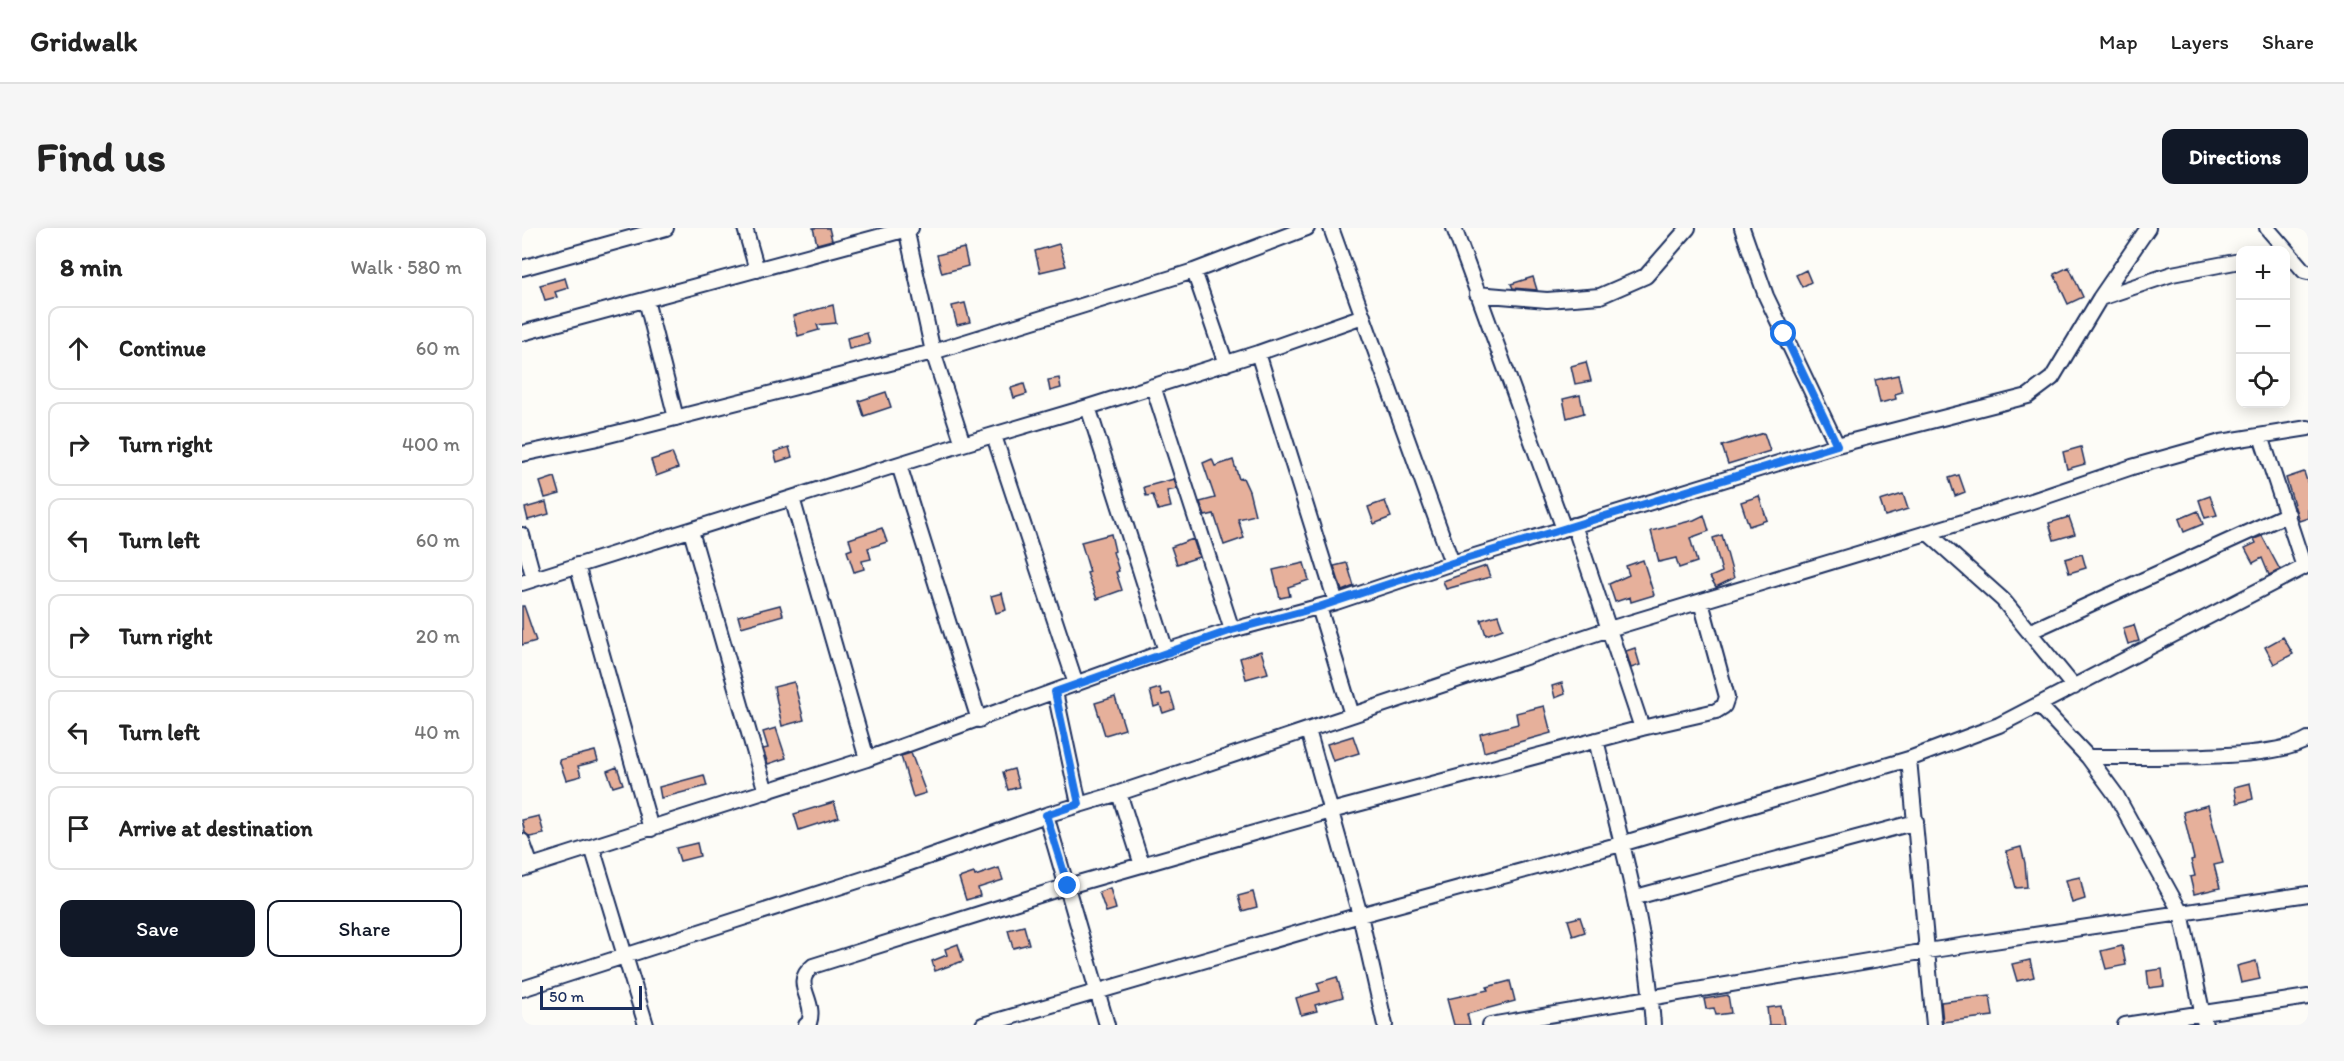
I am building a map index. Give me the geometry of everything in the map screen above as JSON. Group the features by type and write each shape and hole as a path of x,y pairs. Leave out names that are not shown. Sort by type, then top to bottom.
{"street":[{"path":"522,268 666,228"},
{"path":"745,228 757,270"},
{"path":"522,333 908,228 933,352 963,444"},
{"path":"522,454 676,418 933,352 1194,271 1307,228"},
{"path":"1332,228 1452,563"},
{"path":"1454,228 1477,294 1609,629 1642,728"},
{"path":"1670,228 1675,242"},
{"path":"1477,294 1547,300 1600,296 1646,276 1688,228"},
{"path":"1742,228 1766,296 1837,445"},
{"path":"522,841 527,867 867,759 1166,651 1232,630 1336,602 1452,563 1837,445 2028,396 2052,378 2100,298 2148,228"},
{"path":"2267,228 2280,246"},
{"path":"2290,257 2307,270"},
{"path":"2100,298 2172,274 2236,262"},
{"path":"1194,271 1226,364"},
{"path":"646,300 676,418"},
{"path":"522,536 528,581 1226,364 1363,316"},
{"path":"1258,353 1336,602"},
{"path":"1153,386 1232,630"},
{"path":"1088,407 1166,651"},
{"path":"522,988 873,876 1046,815 1119,793 1609,629 1928,533 2132,467 2222,442 2308,428"},
{"path":"994,436 1076,684"},
{"path":"983,1025 1360,915 1622,844 1909,759 2000,725 2306,566 2261,436"},
{"path":"899,465 979,720"},
{"path":"792,498 867,759"},
{"path":"2029,632 2288,514"},
{"path":"692,531 766,792"},
{"path":"1928,533 2003,600 2074,687"},
{"path":"577,565 651,829"},
{"path":"806,1025 812,1014 802,982 805,972 813,966 1068,886 1331,811 1642,728 1716,711 1724,706 1727,697 1701,602"},
{"path":"1319,607 1352,715"},
{"path":"1055,692 1079,804"},
{"path":"2038,705 2088,757 2116,795 2181,913 2204,1019"},
{"path":"1308,730 1360,915 1385,1025"},
{"path":"2088,757 2227,754 2288,748 2308,739"},
{"path":"1596,740 1636,897 1647,961 1653,1025"},
{"path":"1909,759 1934,1025"},
{"path":"1119,793 1142,865"},
{"path":"1046,815 1107,1025"},
{"path":"1636,897 1916,822"},
{"path":"592,847 646,1025"},
{"path":"1490,1025 1927,951 2308,894"},
{"path":"2125,1025 2204,1019 2308,997"}],"building":[{"path":"813,228 829,228 832,240 817,244"},
{"path":"1059,244 1066,266 1040,272 1035,251"},
{"path":"964,248 968,266 942,273 937,255"},
{"path":"2069,267 2083,297 2068,304 2054,274"},
{"path":"1806,270 1811,282 1802,287 1796,275"},
{"path":"1533,277 1537,290 1513,288 1511,284"},
{"path":"565,278 568,288 555,292 557,297 545,300 540,285"},
{"path":"965,303 970,322 957,325 952,306"},
{"path":"833,305 836,323 817,325 819,330 798,336 793,316"},
{"path":"867,333 870,344 849,349 847,338"},
{"path":"1586,362 1591,381 1575,384 1571,366"},
{"path":"1898,375 1902,392 1895,394 1896,399 1880,403 1875,380"},
{"path":"1059,378 1061,388 1050,391 1048,380"},
{"path":"1024,384 1027,394 1014,398 1011,388"},
{"path":"886,392 891,407 864,416 859,401"},
{"path":"1580,395 1584,413 1567,418 1563,399"},
{"path":"1764,433 1770,451 1728,464 1722,446"},
{"path":"789,447 792,457 777,462 774,452"},
{"path":"2081,447 2085,464 2067,469 2063,452"},
{"path":"672,453 678,468 656,476 651,460"},
{"path":"1212,459 1215,466 1233,460 1239,479 1243,478 1249,491 1255,515 1238,519 1244,538 1224,545 1214,514 1205,516 1200,502 1215,498 1203,463"},
{"path":"2304,472 2308,484 2308,518 2299,521 2286,478"},
{"path":"1959,475 1965,492 1955,496 1949,478"},
{"path":"555,477 560,494 545,498 540,482"},
{"path":"1174,479 1177,489 1167,491 1171,507 1158,510 1153,495 1146,496 1144,487"},
{"path":"1903,494 1908,509 1885,516 1880,501"},
{"path":"1759,496 1767,520 1749,526 1741,502"},
{"path":"2210,496 2217,515 2205,518 2199,500"},
{"path":"1385,501 1391,517 1374,524 1368,507"},
{"path":"546,502 549,514 528,520 525,508"},
{"path":"2198,511 2203,524 2184,532 2179,519"},
{"path":"1704,515 1709,531 1690,538 1697,562 1679,568 1676,558 1659,562 1651,531 1694,520"},
{"path":"2069,517 2075,534 2054,540 2049,523"},
{"path":"882,528 887,542 868,548 871,559 862,561 864,569 854,572 847,551 852,549 849,539"},
{"path":"1111,534 1115,551 1113,552 1119,571 1116,572 1122,590 1097,599 1087,573 1090,572 1081,542"},
{"path":"1722,535 1734,578 1716,587 1710,577 1722,572 1713,538"},
{"path":"2262,536 2280,570 2269,575 2262,558 2253,563 2245,548 2256,543 2254,539"},
{"path":"1193,539 1199,557 1177,564 1171,547"},
{"path":"2082,554 2086,568 2069,573 2065,559"},
{"path":"1643,560 1654,595 1631,602 1630,597 1615,602 1609,584 1629,575 1626,566"},
{"path":"1304,563 1309,580 1288,587 1290,596 1280,598 1273,570"},
{"path":"1347,563 1354,586 1342,591 1334,566"},
{"path":"1486,566 1490,577 1446,589 1443,581"},
{"path":"1002,593 1006,610 996,613 991,596"},
{"path":"780,605 783,615 741,627 738,616"},
{"path":"522,606 524,606 536,641 522,645"},
{"path":"1498,615 1503,629 1486,635 1481,620"},
{"path":"2134,625 2139,641 2128,644 2123,628"},
{"path":"2283,637 2293,654 2274,664 2265,647"},
{"path":"1635,648 1640,665 1631,668 1626,651"},
{"path":"1261,651 1268,673 1246,679 1240,658"},
{"path":"794,682 804,720 782,726 774,687"},
{"path":"1562,683 1565,694 1555,698 1552,686"},
{"path":"1160,688 1162,695 1170,693 1175,709 1163,713 1160,705 1154,707 1150,691"},
{"path":"1115,697 1125,729 1105,735 1095,703"},
{"path":"1544,706 1551,733 1484,752 1480,734 1518,724 1516,713"},
{"path":"776,728 786,758 768,764 763,749 768,748 763,732"},
{"path":"1353,736 1359,753 1333,761 1327,744"},
{"path":"595,751 598,761 578,766 581,776 566,780 559,760"},
{"path":"911,753 926,793 913,797 901,756"},
{"path":"617,767 623,784 613,787 607,771"},
{"path":"1014,769 1019,787 1008,790 1003,772"},
{"path":"704,775 707,786 661,798 659,787"},
{"path":"2250,783 2253,799 2237,803 2234,787"},
{"path":"834,802 839,817 799,830 794,814"},
{"path":"2208,805 2223,863 2214,865 2220,888 2194,894 2190,877 2195,876 2191,860 2194,859 2183,812"},
{"path":"539,816 544,834 530,837 525,833 522,820"},
{"path":"697,843 700,856 680,861 676,848"},
{"path":"2021,847 2027,887 2016,888 2006,851"},
{"path":"999,868 1003,880 978,888 980,896 966,900 959,878 974,873 975,876"},
{"path":"2080,877 2085,899 2072,903 2066,880"},
{"path":"1110,888 1116,909 1106,912 1099,892"},
{"path":"1253,892 1257,907 1242,911 1238,896"},
{"path":"1580,917 1585,932 1573,936 1568,920"},
{"path":"1024,926 1029,944 1013,948 1008,930"},
{"path":"958,944 963,961 935,971 932,961 947,955 945,949"},
{"path":"2122,946 2126,965 2106,969 2101,951"},
{"path":"2030,960 2034,977 2017,981 2012,964"},
{"path":"2256,961 2260,979 2241,983 2237,966"},
{"path":"2162,969 2164,986 2149,988 2147,971"},
{"path":"1337,977 1343,997 1315,1005 1317,1011 1301,1015 1296,998 1320,991 1317,983"},
{"path":"1510,981 1515,1001 1467,1014 1470,1025 1454,1025 1447,999 1488,990 1487,987"},
{"path":"1728,995 1731,1013 1716,1015 1714,1008 1706,1009 1704,999"},
{"path":"1990,996 1993,1016 1943,1022 1941,1002"},
{"path":"1781,1006 1784,1025 1769,1025 1767,1008"}],"route":[{"path":"1068,886 1046,815 1079,804 1055,692 1166,651 1232,630 1319,607 1452,563 1837,445 1784,334"}]}
